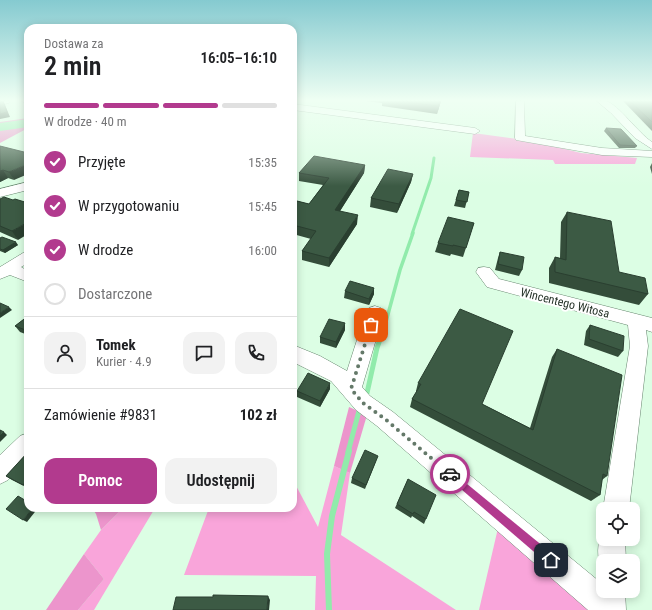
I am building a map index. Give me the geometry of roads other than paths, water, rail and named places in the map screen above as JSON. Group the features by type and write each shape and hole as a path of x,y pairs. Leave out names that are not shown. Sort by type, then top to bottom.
{"street":[{"path":"463,129 475,131"},
{"path":"520,129 520,138 612,152 652,154"},
{"path":"633,129 652,146"},
{"path":"0,193 24,187"},
{"path":"4,271 24,258"},
{"path":"4,271 24,276"},
{"name":"Wincentego Witosa","path":"484,272 493,283 644,322"},
{"path":"349,387 375,312"},
{"path":"617,502 639,346 644,322"},
{"path":"297,355 338,375 363,403 385,419 611,610"},
{"path":"0,472 24,448"},
{"path":"611,598 611,610"}],"waterway":[{"path":"412,234 431,178 434,158"},
{"path":"384,329 400,270 413,233"},
{"path":"367,393 377,348 384,328"},
{"path":"348,452 359,411"},
{"path":"329,610 327,554 332,516 349,451"}]}
